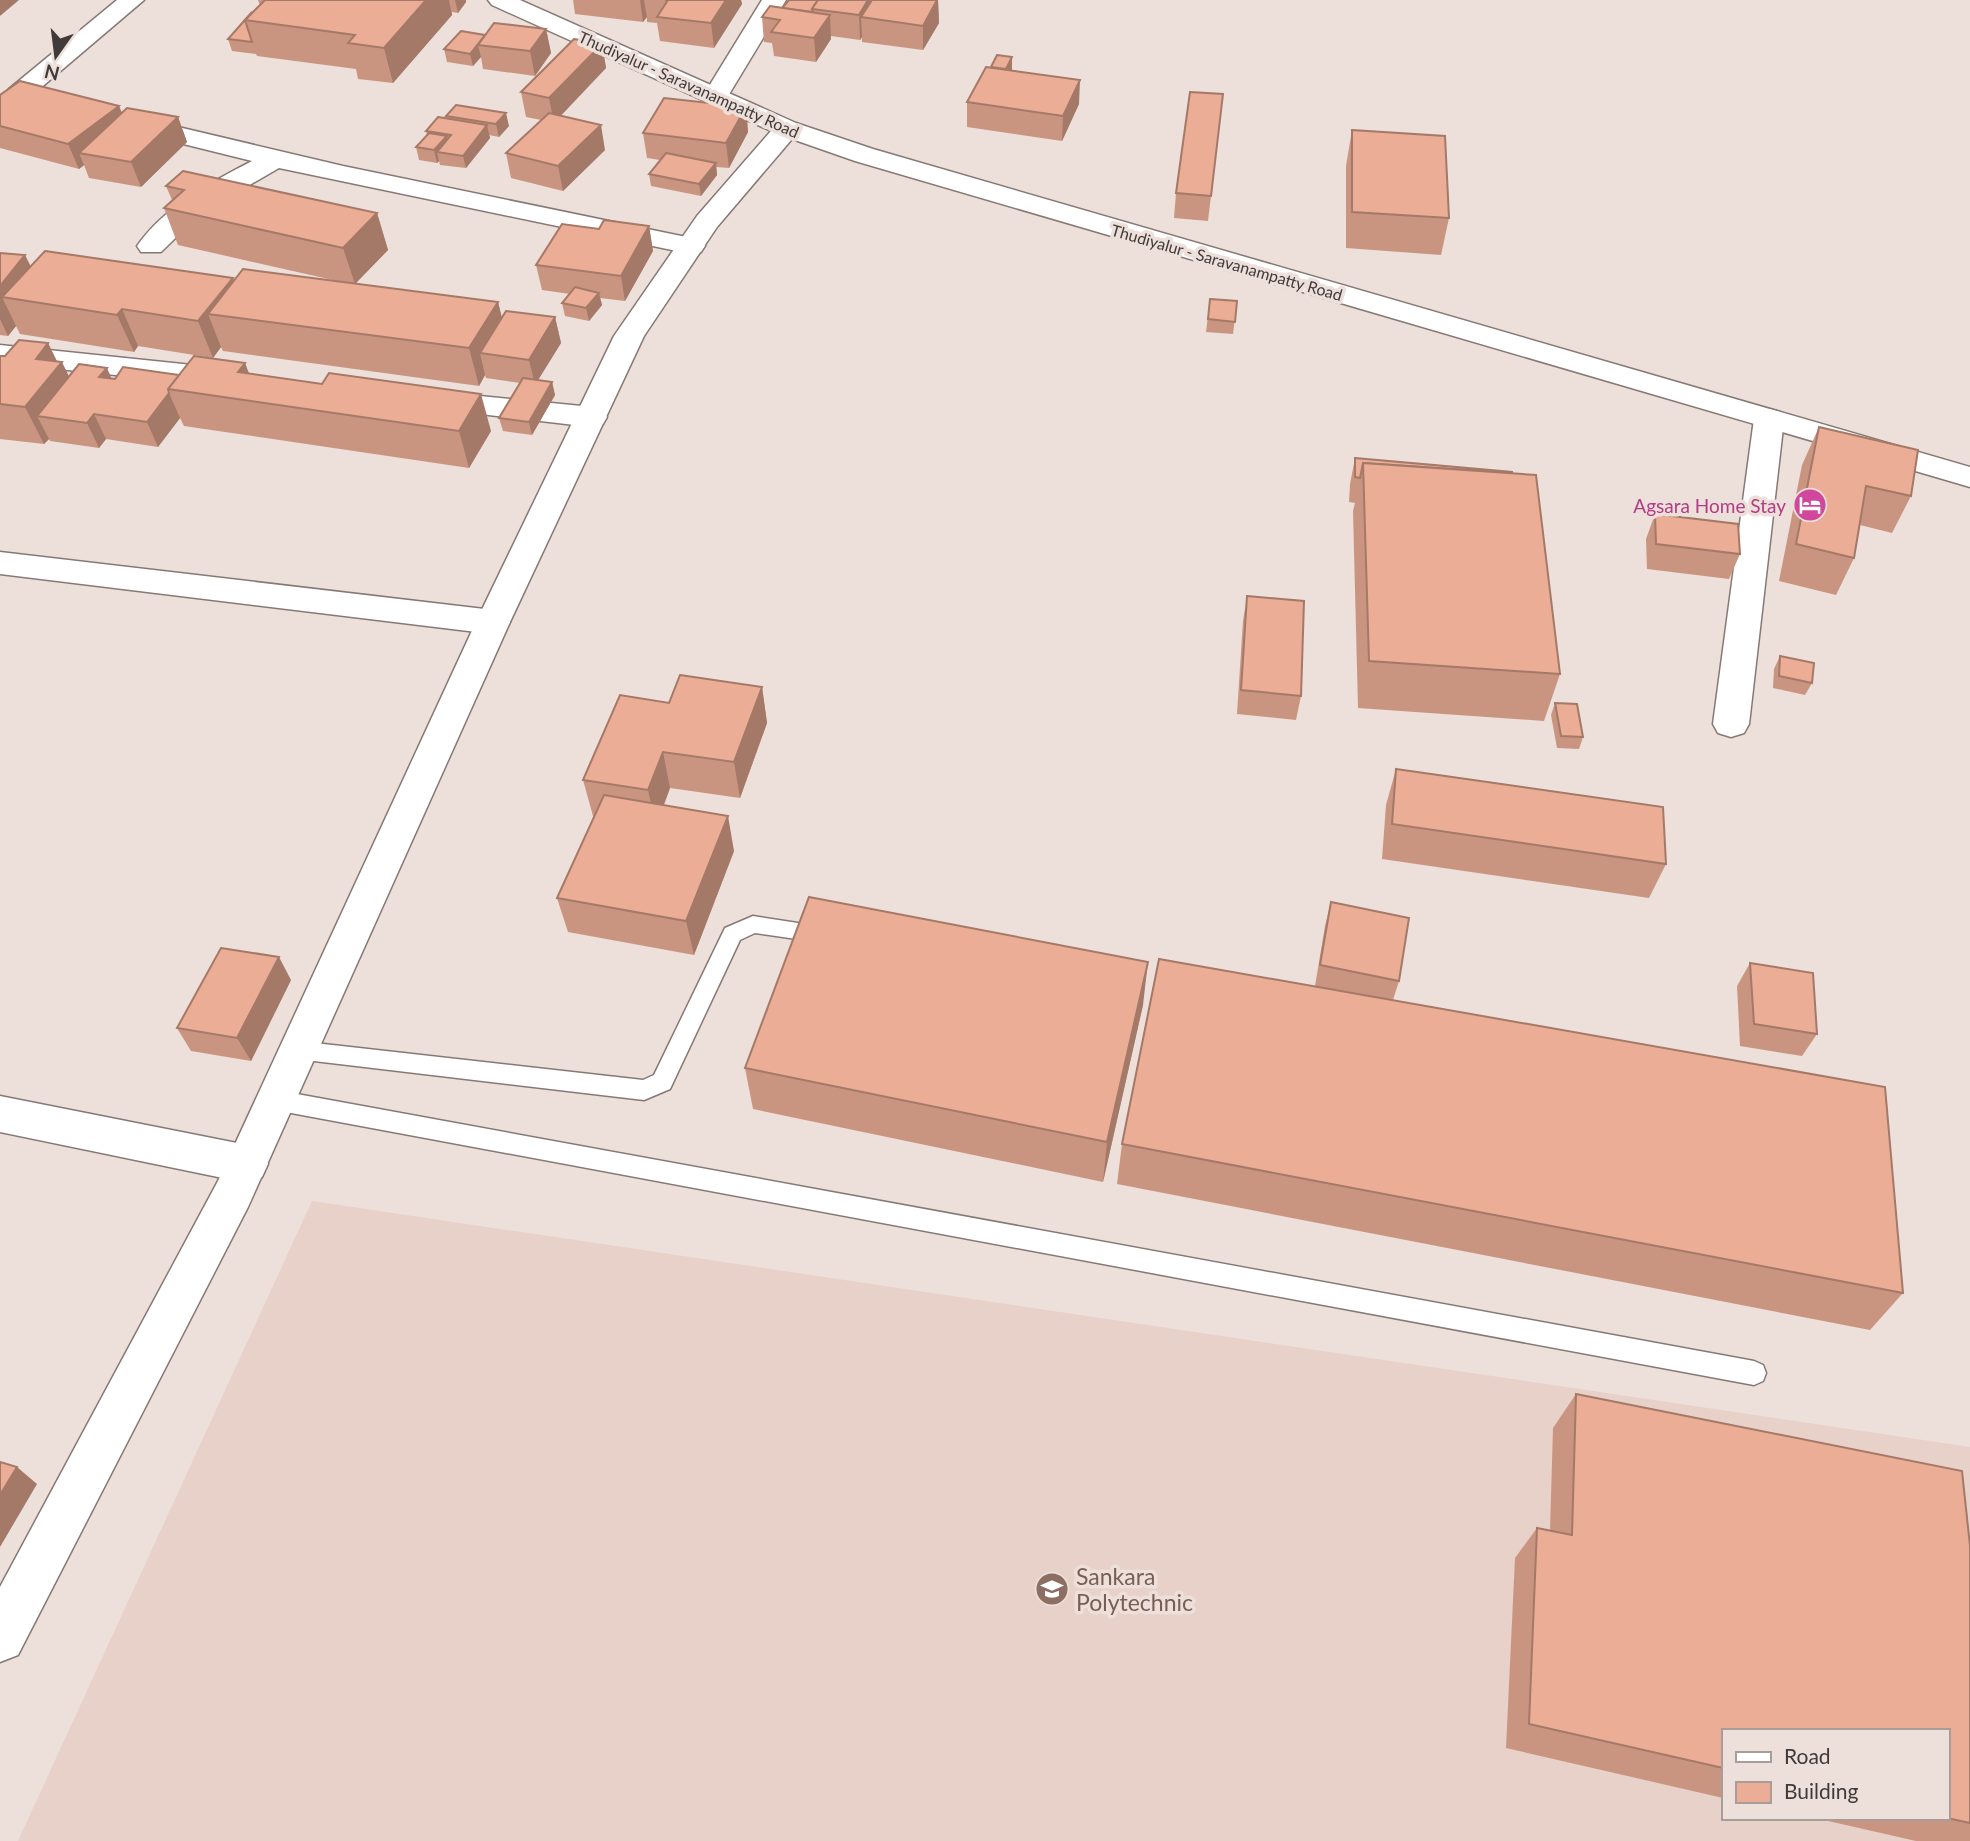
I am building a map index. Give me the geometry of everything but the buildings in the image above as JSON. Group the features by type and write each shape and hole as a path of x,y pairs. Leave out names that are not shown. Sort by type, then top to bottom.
{"street":[{"path":"9,102 132,0"},
{"name":"Thudiyalur - Saravanampatty Road","path":"500,0 787,128 864,155 1970,477"},
{"path":"716,96 775,0"},
{"path":"9,102 72,108"},
{"path":"112,119 272,161 428,190 691,246"},
{"path":"0,1637 247,1164 493,622 629,336 707,222 787,128"},
{"path":"151,246 170,222 207,195 272,161"},
{"path":"0,354 258,381"},
{"path":"408,397 592,417"},
{"path":"1731,724 1769,419"},
{"path":"0,563 493,622"},
{"path":"0,1114 247,1164"}],"lane":[{"path":"298,1050 645,1090 662,1082 732,934 752,924 849,939"},
{"path":"275,1100 1754,1373"}],"shaded area":[{"name":"Sankara Polytechnic","path":"312,1201 1970,1447 1970,1841 18,1841"}],"place":[{"name":"Agsara Home Stay","path":"1810,505"},
{"name":"Sankara Polytechnic","path":"1052,1589"}]}
